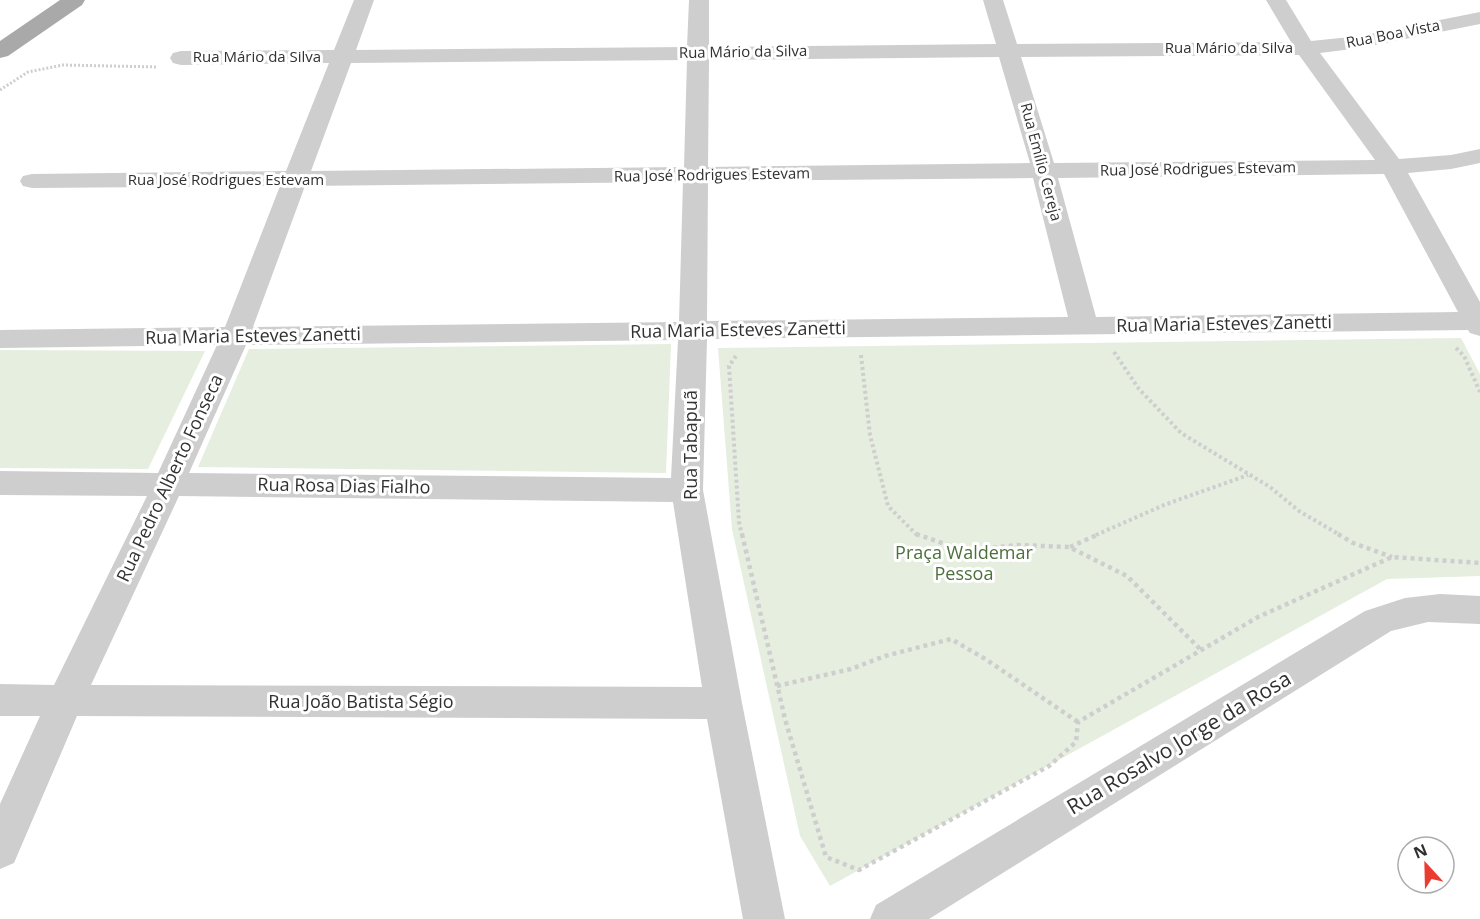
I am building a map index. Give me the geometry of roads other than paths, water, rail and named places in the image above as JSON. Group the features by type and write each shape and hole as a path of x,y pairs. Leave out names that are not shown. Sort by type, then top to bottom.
{"main road":[{"path":"0,51 74,0"}],"street":[{"name":"Rua Pedro Alberto Fonseca","path":"0,850 65,701 168,485 235,337 364,0"},
{"name":"Rua Tabapuã","path":"699,0 693,331 687,490 723,703 764,919"},
{"name":"Rua Emílio Cereja","path":"993,0 1010,49 1084,326"},
{"path":"1276,0 1305,48 1392,168 1478,324"},
{"name":"Rua Boa Vista","path":"1305,48 1360,42 1480,18"},
{"name":"Rua Mário da Silva","path":"182,58 1305,48"},
{"name":"Rua José Rodrigues Estevam","path":"32,181 1392,168 1451,162 1480,156"},
{"name":"Rua Maria Esteves Zanetti","path":"0,339 1084,326 1478,324"},
{"name":"Rua Rosa Dias Fialho","path":"0,483 687,490"},
{"name":"Rua Rosalvo Jorge da Rosa","path":"891,919 1378,621 1404,610 1438,606 1480,610"},
{"name":"Rua João Batista Ségio","path":"0,700 723,703"}],"park label":[{"name":"Praça Waldemar Pessoa","path":"964,563"}]}
